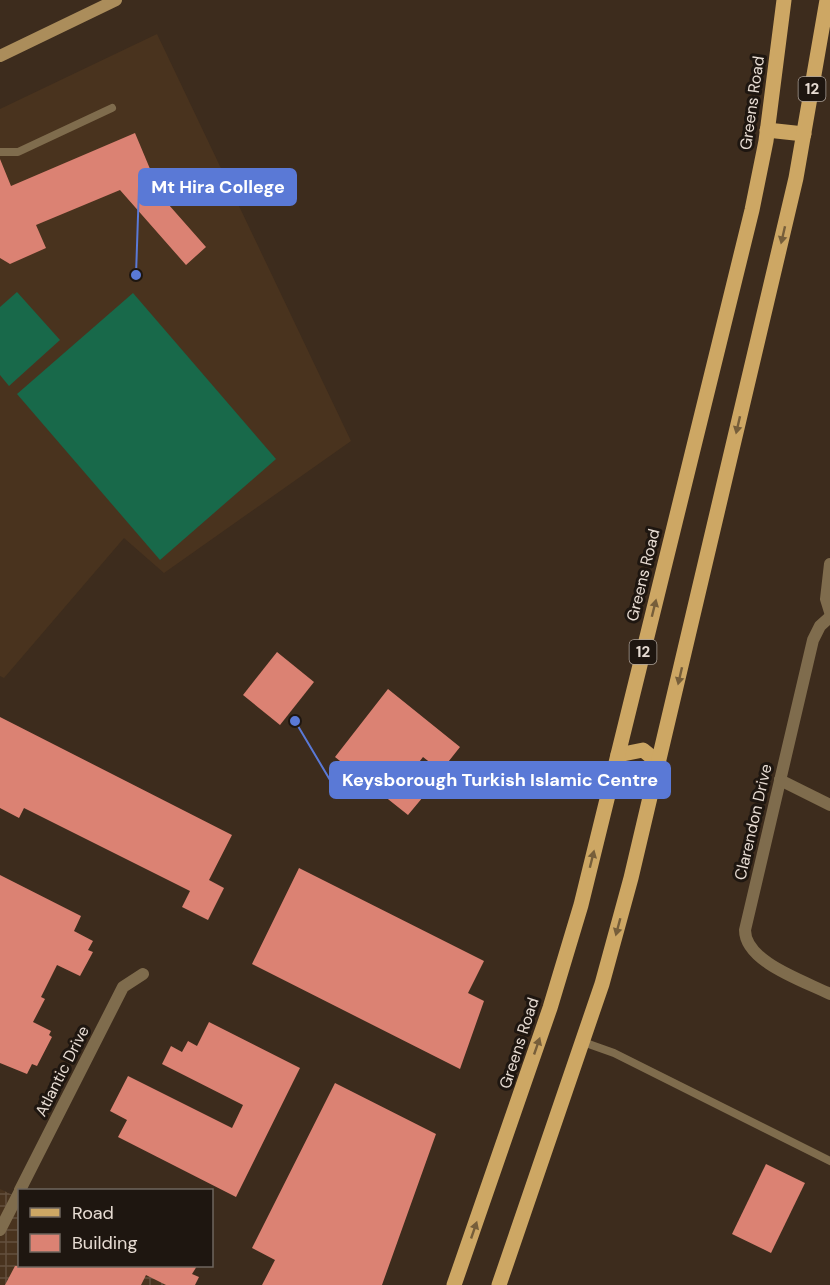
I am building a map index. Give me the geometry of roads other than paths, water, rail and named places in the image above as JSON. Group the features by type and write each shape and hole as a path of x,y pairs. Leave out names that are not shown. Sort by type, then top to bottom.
{"main road":[{"path":"0,56 116,0"},
{"name":"Greens Road","path":"454,1285 550,1008 581,905 752,210 767,130 784,0"},
{"name":"12","path":"499,1285 584,1042 618,927 659,763 804,134 827,0"},
{"path":"767,130 804,134"},
{"path":"618,755 643,750 659,763"}],"street":[{"path":"830,564 825,599 830,612"},
{"name":"Clarendon Drive","path":"830,617 820,626 813,640 745,930 745,941 758,957 830,994"},
{"path":"780,780 830,805"},
{"name":"Atlantic Drive","path":"21,1189 123,987 143,974"},
{"name":"Atlantic Drive","path":"0,1230 18,1195"}],"lane":[{"path":"0,152 18,152 112,108"},
{"path":"584,1042 619,1055 830,1161"}],"place":[{"name":"Mt Hira College","path":"136,275"},
{"name":"Keysborough Turkish Islamic Centre","path":"295,721"}]}
